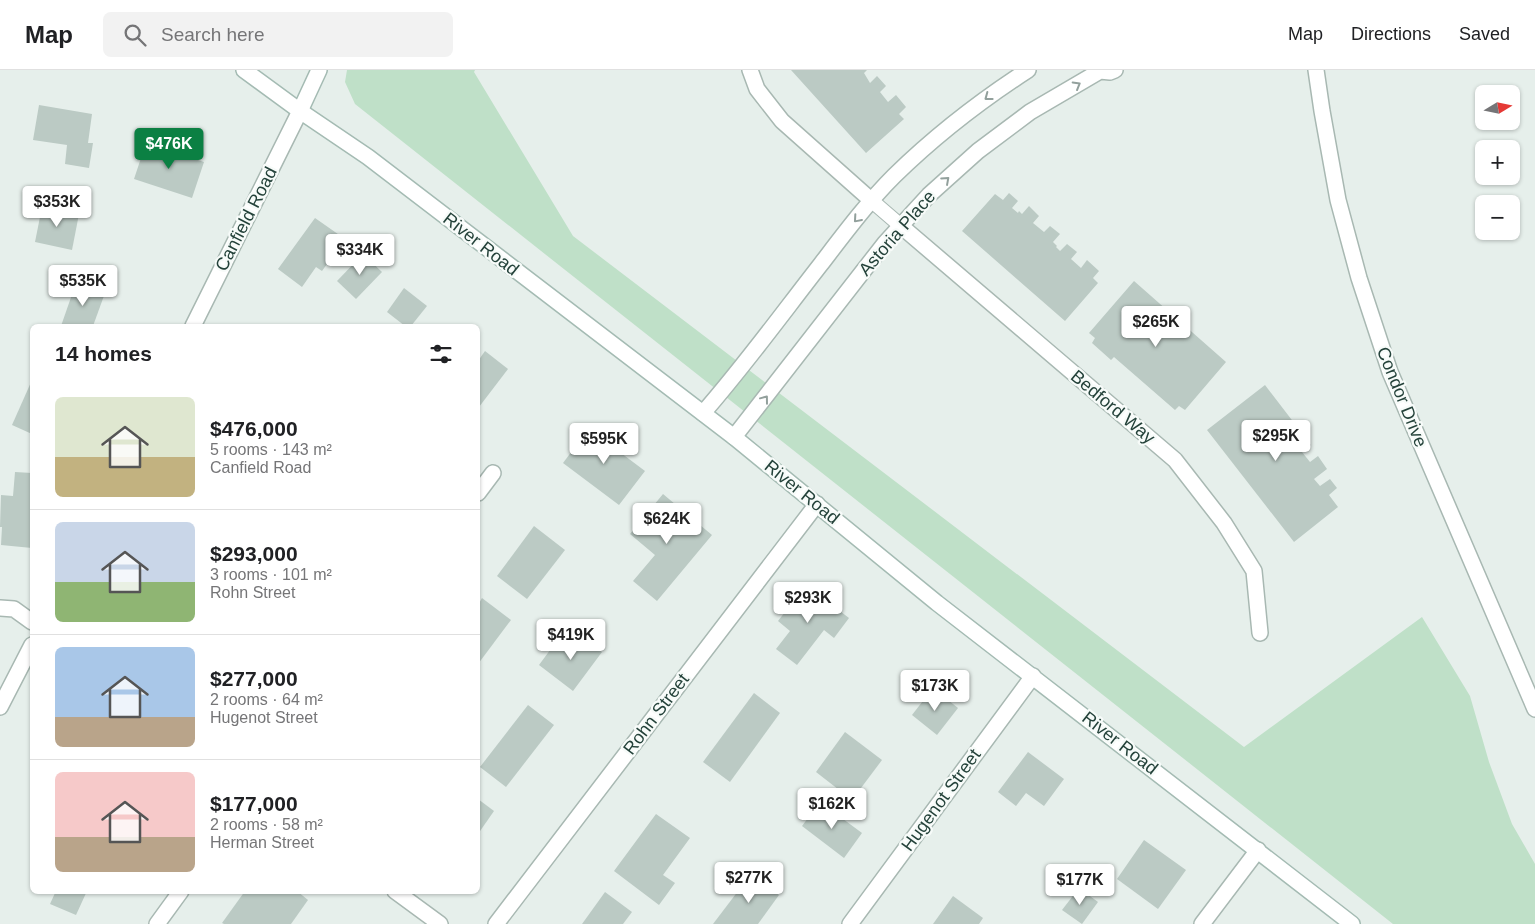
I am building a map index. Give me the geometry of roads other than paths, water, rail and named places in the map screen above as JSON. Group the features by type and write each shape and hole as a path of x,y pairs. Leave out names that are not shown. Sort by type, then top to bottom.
{"street":[{"name":"River Road","path":"244,70 368,157 703,413 937,603 1352,924"},
{"name":"Canfield Road","path":"193,324 319,70"},
{"path":"750,70 757,89 782,121 872,201"},
{"path":"703,413 731,381 850,227 893,178 941,132 993,93 1028,70"},
{"name":"Astoria Place","path":"734,437 884,242 929,195 978,151 1030,112 1105,70"},
{"name":"Condor Drive","path":"1316,70 1338,200 1358,278 1394,381 1535,709"},
{"name":"Bedford Way","path":"900,226 1175,460 1224,523 1254,571 1260,633"},
{"path":"480,490 493,473"},
{"name":"Rohn Street","path":"496,924 817,504"},
{"path":"0,608 14,609 30,621"},
{"path":"0,707 30,648"},
{"name":"Hugenot Street","path":"850,924 1033,676"},
{"path":"1202,924 1258,850"},
{"path":"157,924 179,894"},
{"path":"399,894 440,924"}],"lane":[{"path":"872,201 900,226"}]}
